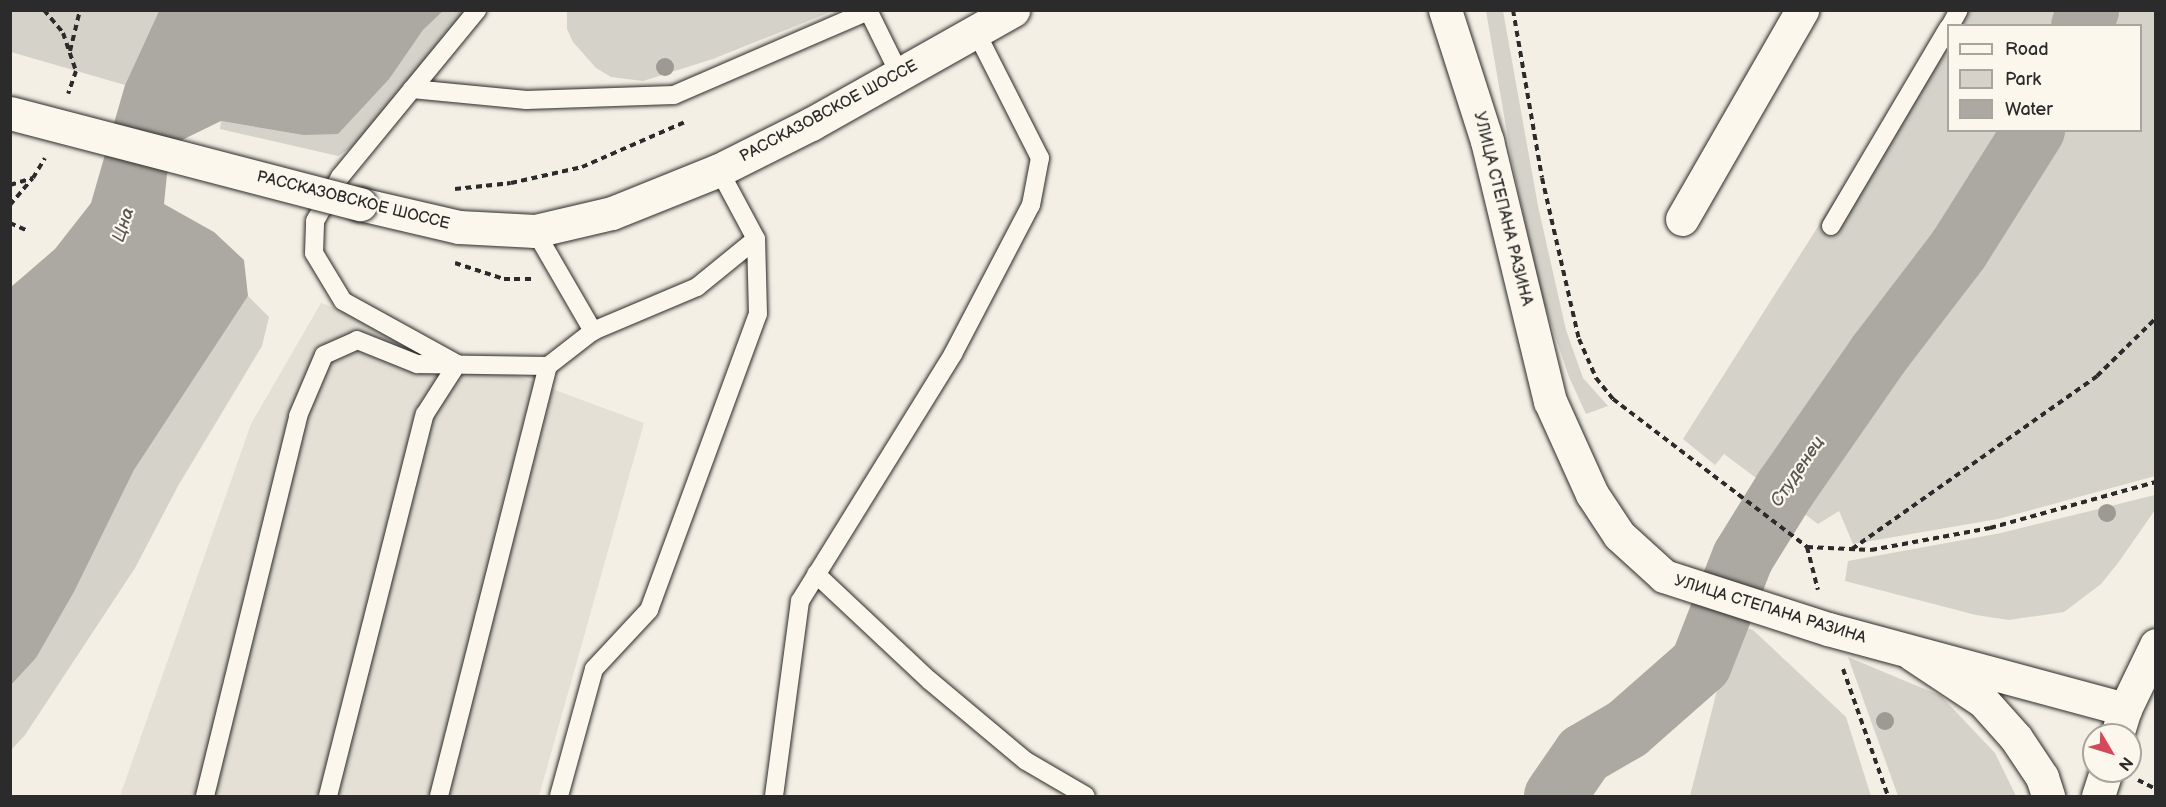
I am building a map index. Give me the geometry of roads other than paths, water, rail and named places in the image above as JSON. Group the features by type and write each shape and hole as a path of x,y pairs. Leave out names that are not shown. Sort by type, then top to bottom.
{"main road":[{"name":"РАССКАЗОВСКОЕ ШОССЕ","path":"10,113 360,204 459,227 535,231 612,213 719,170 900,75 1013,10"},
{"name":"УЛИЦА СТЕПАНА РАЗИНА","path":"1445,10 1487,141 1550,400 1592,494 1619,535 1664,576 1828,629 1908,652 2121,722"},
{"path":"1682,219 1802,10"},
{"path":"2121,722 2156,645"},
{"path":"1908,652 1983,701 2016,738 2042,777 2048,796"},
{"path":"2098,796 2111,783"}],"lane":[{"path":"457,364 343,301 314,253 315,221 340,177 477,10"},
{"path":"1951,24 1959,10"},
{"path":"412,89 526,100 674,95 868,11 900,75"},
{"path":"1831,226 1947,30"},
{"path":"774,796 800,601 953,354 1031,205 1040,158 976,32"},
{"path":"559,796 594,669 649,610 758,314 756,239 719,170"},
{"path":"535,231 593,331"},
{"path":"439,796 548,366 593,331 697,287 756,239"},
{"path":"205,796 298,416 324,355 357,340 417,364 548,366"},
{"path":"328,796 425,414 457,364"},
{"path":"816,574 929,680 1026,761 1086,796"}],"water":[{"name":"Цна","path":"159,11 443,11 423,30 390,78 338,134 303,135 221,121 182,140 167,174 164,204 214,232 244,260 248,296 134,470 74,592 36,658 11,685 11,287 55,249 91,203 125,85"}],"waterway":[{"name":"Студенец","path":"2083,24 2088,10"},
{"name":"Студенец","path":"1555,796 1584,754 1627,729 1701,664 1743,557 1785,489 1878,355 1959,249 2033,132"}]}
